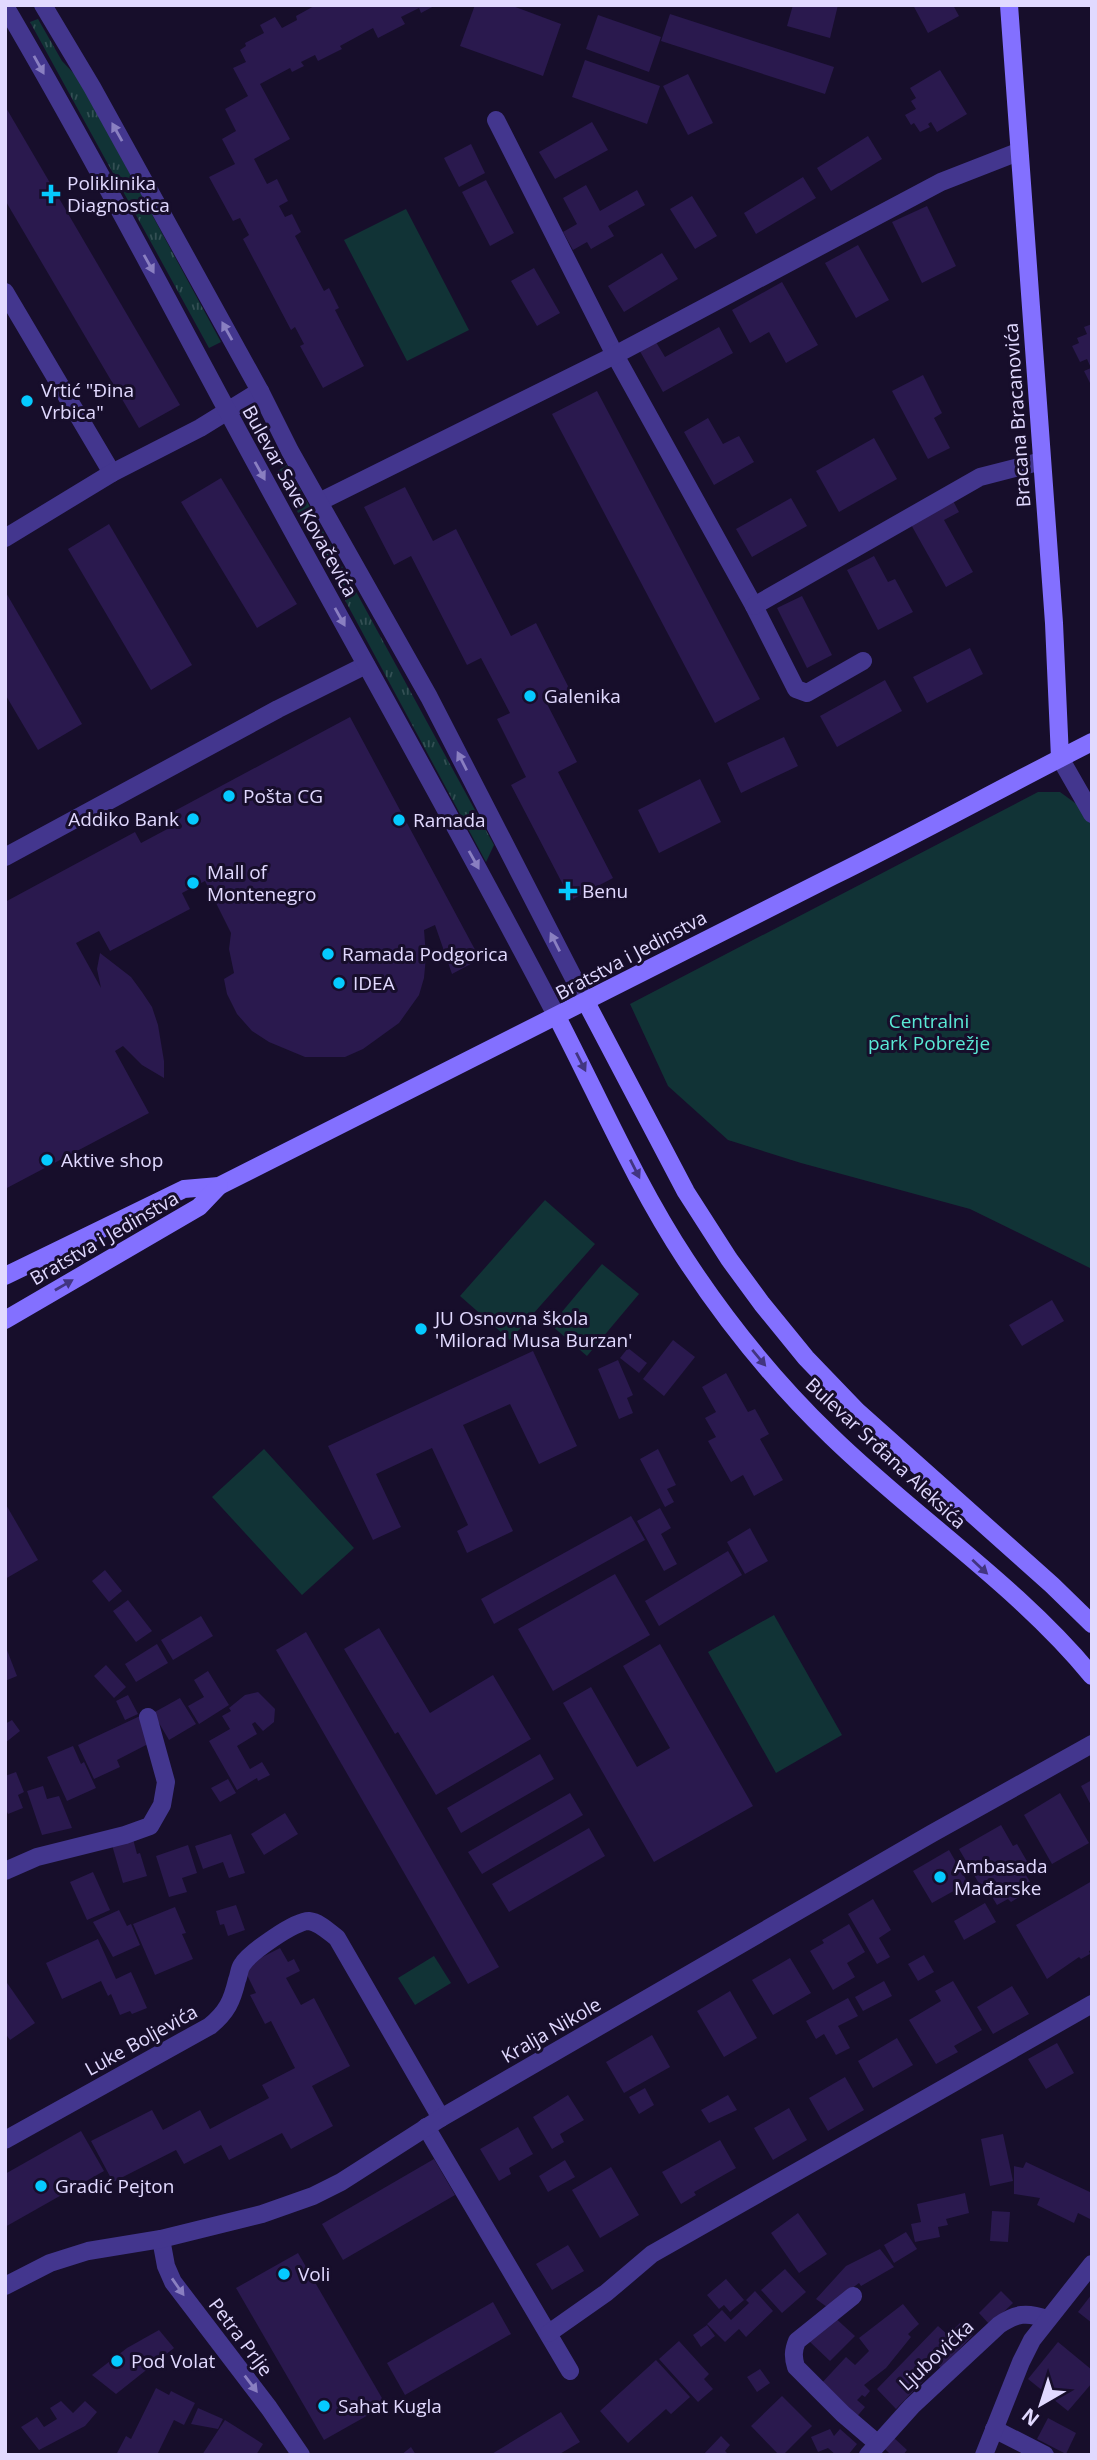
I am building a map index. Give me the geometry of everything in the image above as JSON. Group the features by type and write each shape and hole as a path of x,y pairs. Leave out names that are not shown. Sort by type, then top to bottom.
{"main road":[{"name":"Bracana Bracanovića","path":"1009,5 1054,622 1060,758"},
{"name":"Bratstva i Jedinstva","path":"5,1321 199,1207 225,1183 557,1017 1092,743"},
{"name":"Bulevar Srđana Aleksića","path":"586,1002 686,1192 762,1304 806,1358 857,1411 1092,1624"},
{"name":"Bulevar Srđana Aleksića","path":"557,1017 656,1209 685,1259 731,1324 778,1381 831,1436 1028,1611 1092,1676"},
{"name":"Bratstva i Jedinstva","path":"5,1276 184,1189 225,1183"}],"street":[{"name":"Bulevar Save Kovačevića","path":"43,5 92,88 260,391 290,451 429,697 586,1002"},
{"name":"Bulevar Save Kovačevića","path":"5,6 162,288 557,1017"},
{"path":"496,120 615,355 754,606 796,689 807,693 863,661"},
{"path":"319,502 615,355 941,182 1018,152"},
{"path":"5,292 112,473"},
{"path":"5,538 112,473 201,428 260,391"},
{"path":"754,606 980,477 1042,461"},
{"path":"5,857 278,709 366,665"},
{"name":"Bracana Bracanovića","path":"1060,758 1092,814"},
{"path":"5,1871 37,1857 150,1826 162,1805 166,1782 148,1717"},
{"name":"Kralja Nikole","path":"5,2286 50,2263 88,2251 161,2239 262,2214 313,2196 341,2182 433,2123 1092,1744"},
{"name":"Luke Boljevića","path":"5,2140 210,2025 225,2014 231,2003 241,1965 256,1951 297,1924 310,1921 322,1926 337,1938 433,2123"},
{"path":"549,2333 606,2293 652,2254 1092,2004"},
{"path":"433,2123 570,2371"},
{"name":"Petra Prlje","path":"161,2239 166,2266 173,2282 262,2398 301,2455"},
{"path":"984,2455 1021,2362 1047,2319 1092,2264"},
{"path":"853,2296 797,2341 793,2350 794,2359 796,2367 843,2414 872,2449"},
{"name":"Ljubovićka","path":"872,2449 912,2406 999,2325 1013,2315 1030,2313 1047,2319"},
{"path":"994,2429 1045,2455"}],"green space":[{"path":"38,19 62,61 78,78 221,342 209,348 30,22"},
{"path":"406,209 469,330 407,361 344,240"},
{"path":"287,465 494,845 486,862 276,472"},
{"name":"Centralni park Pobrežje","path":"1038,792 1060,792 1082,808 1092,825 1092,1269 970,1209 801,1163 728,1140 668,1086 630,1004"},
{"path":"545,1200 595,1244 510,1340 460,1296"},
{"path":"602,1264 639,1294 587,1356 551,1325"},
{"path":"264,1449 354,1548 302,1595 212,1497"},
{"path":"774,1615 842,1735 776,1773 708,1652"},
{"path":"434,1956 451,1983 415,2005 398,1978"}],"building":[{"path":"316,5 436,5 421,13 419,8 401,17 405,24 378,38 373,28 318,61 315,55 301,62 304,66 292,72 290,68 260,84 290,139 254,159 267,184 277,179 288,201 279,206 285,217 292,214 301,232 295,236 324,291 329,288 339,308 335,310 364,366 323,388 300,346 304,344 295,327 291,330 243,239 249,235 240,218 233,221 209,177 235,164 222,139 236,131 225,109 248,96 233,68 246,62 240,50 246,46 245,43 264,33 260,25 275,17 282,28"},
{"path":"475,5 510,5 561,24 543,76 460,46"},
{"path":"793,5 838,5 830,38 787,26"},
{"path":"913,5 953,5 959,16 928,33"},
{"path":"670,14 834,67 825,94 661,41"},
{"path":"598,15 661,37 649,72 586,49"},
{"path":"585,60 660,86 647,124 572,97"},
{"path":"940,70 967,114 937,132 931,122 928,124 930,127 920,132 914,123 911,125 905,115 916,109 911,101 916,98 910,88"},
{"path":"688,74 713,123 688,135 663,86"},
{"path":"5,106 180,405 139,428 5,200"},
{"path":"592,122 608,150 555,179 539,152"},
{"path":"868,136 882,159 831,191 817,168"},
{"path":"471,144 485,173 459,187 444,158"},
{"path":"803,177 816,198 756,234 744,213"},
{"path":"486,180 514,233 490,246 462,192"},
{"path":"586,185 600,211 637,190 645,205 608,226 614,236 591,249 587,242 573,250 563,232 577,224 563,198"},
{"path":"692,196 717,236 695,249 670,209"},
{"path":"927,206 956,266 922,283 892,222"},
{"path":"858,245 889,300 856,318 825,263"},
{"path":"662,253 678,279 624,312 608,286"},
{"path":"534,268 560,313 537,326 511,281"},
{"path":"782,282 818,345 786,363 769,332 750,343 732,310"},
{"path":"1092,324 1092,387 1084,371 1091,368 1087,359 1080,362 1072,346 1079,343 1077,338 1087,334 1084,327"},
{"path":"719,327 733,353 663,392 637,346 653,337 665,357"},
{"path":"923,375 942,413 934,418 950,448 928,459 892,391"},
{"path":"597,391 760,699 715,723 552,414"},
{"path":"708,418 723,444 739,436 754,462 714,485 684,432"},
{"path":"874,438 897,479 839,512 816,471"},
{"path":"221,478 297,604 257,628 181,502"},
{"name":"Galenika","path":"405,487 433,541 456,529 511,636 536,623 570,690 546,702 577,762 558,772 613,878 571,900 511,785 526,777 497,719 510,713 481,658 467,665 411,556 394,565 364,507"},
{"path":"951,497 959,512 944,520 973,572 946,587 909,521"},
{"path":"791,498 807,526 752,557 736,529"},
{"path":"109,524 192,665 151,690 68,549"},
{"path":"874,556 888,582 895,579 913,612 878,630 847,570"},
{"path":"5,591 82,724 38,750 5,694"},
{"path":"802,596 832,655 807,668 777,608"},
{"path":"970,648 983,674 927,703 913,677"},
{"path":"885,680 902,711 837,747 820,716"},
{"name":"Ramada Podgorica","path":"350,717 480,959 452,974 435,925 424,930 424,978 419,995 399,1023 363,1049 345,1057 305,1057 269,1042 252,1031 237,1014 227,994 224,979 234,973 229,949 231,933 205,881 182,893 190,909 110,951 99,931 76,943 101,988 97,969 100,953 131,977 152,1007 158,1025 164,1078 142,1065 123,1046 115,1051 149,1113 5,1189 5,902 135,832 141,843 173,826 167,815"},
{"path":"784,737 798,766 741,793 727,763"},
{"path":"700,779 721,822 659,853 638,810"},
{"path":"1052,1300 1064,1321 1022,1346 1009,1325"},
{"path":"673,1340 695,1357 664,1396 643,1379"},
{"path":"628,1348 647,1363 639,1373 620,1358"},
{"path":"533,1351 577,1446 539,1464 510,1404 463,1425 513,1531 467,1553 457,1531 468,1525 432,1448 376,1474 401,1527 373,1540 328,1446"},
{"path":"618,1360 633,1395 627,1398 633,1413 619,1419 598,1369"},
{"path":"726,1373 748,1412 755,1409 769,1434 760,1439 783,1480 754,1496 743,1475 731,1482 708,1441 716,1437 705,1418 716,1412 702,1387"},
{"path":"658,1449 676,1485 667,1489 674,1502 665,1507 640,1459"},
{"path":"5,1503 38,1560 5,1579"},
{"path":"660,1508 671,1528 661,1534 677,1564 664,1571 637,1521"},
{"path":"631,1516 645,1540 494,1624 481,1599"},
{"path":"750,1528 768,1561 745,1574 727,1542"},
{"path":"728,1551 742,1575 659,1626 645,1601"},
{"path":"105,1570 122,1591 109,1602 92,1581"},
{"path":"615,1574 650,1635 553,1691 518,1629"},
{"path":"128,1600 152,1631 136,1642 113,1611"},
{"path":"201,1616 213,1636 173,1660 161,1640"},
{"path":"379,1628 430,1713 493,1675 531,1739 436,1795 398,1732 395,1734 344,1649"},
{"path":"306,1632 499,1967 468,1984 276,1650"},
{"path":"157,1644 168,1663 136,1682 125,1664"},
{"path":"660,1644 753,1806 654,1862 563,1703 591,1687 637,1767 670,1748 623,1666"},
{"path":"5,1645 17,1676 5,1681"},
{"path":"106,1665 126,1687 114,1698 94,1676"},
{"path":"208,1671 229,1705 199,1724 188,1706 204,1697 194,1680"},
{"path":"258,1692 275,1709 274,1722 263,1731 255,1722 252,1724 257,1734 237,1746 250,1769 262,1762 270,1775 258,1781 257,1778 237,1790 209,1741 230,1729 222,1716 231,1711 229,1708 245,1695"},
{"path":"128,1695 138,1714 125,1720 116,1701"},
{"path":"180,1698 196,1724 169,1740 153,1713"},
{"path":"140,1716 148,1744 117,1760 120,1767 94,1779 78,1745"},
{"path":"12,1720 20,1731 5,1743 5,1724"},
{"path":"73,1746 96,1788 67,1801 47,1757"},
{"path":"540,1754 554,1779 461,1833 447,1808"},
{"path":"16,1772 24,1792 18,1795 23,1808 8,1814 5,1807 5,1776"},
{"path":"228,1779 236,1793 220,1802 211,1788"},
{"path":"1092,1780 1092,1807 1081,1786"},
{"path":"43,1786 47,1799 59,1796 72,1828 42,1835 27,1791"},
{"path":"570,1793 583,1815 482,1874 468,1852"},
{"path":"1060,1793 1089,1843 1052,1864 1024,1815"},
{"path":"285,1813 298,1834 264,1855 251,1834"},
{"path":"1001,1825 1013,1846 1017,1844 1028,1863 1021,1867 1032,1885 1011,1902 1008,1899 997,1905 985,1885 981,1887 959,1849"},
{"path":"589,1828 605,1856 509,1912 492,1884"},
{"path":"231,1834 245,1873 229,1878 223,1862 203,1869 195,1846"},
{"path":"133,1839 147,1876 123,1883 112,1845"},
{"path":"188,1845 197,1873 182,1878 187,1892 169,1897 156,1856"},
{"name":"Ambasada Mađarske","path":"949,1850 968,1883 932,1903 913,1871"},
{"path":"93,1872 110,1910 87,1920 70,1882"},
{"path":"1092,1881 1092,1950 1089,1951 1090,1954 1081,1959 1079,1957 1047,1979 1016,1925"},
{"path":"873,1899 891,1930 879,1938 890,1957 877,1964 848,1914"},
{"path":"985,1903 996,1922 964,1940 954,1921"},
{"path":"236,1905 245,1930 228,1936 224,1924 220,1925 216,1911"},
{"path":"175,1907 186,1933 182,1934 193,1959 155,1975 133,1924"},
{"path":"119,1910 127,1926 131,1924 140,1945 113,1957 93,1922"},
{"path":"849,1924 865,1952 847,1963 855,1977 833,1990 810,1951 824,1943 822,1940"},
{"path":"98,1939 116,1979 131,1972 147,2008 120,2015 111,1994 108,1996 101,1981 62,1999 46,1963"},
{"path":"280,1948 288,1962 294,1959 300,1971 286,1978 301,2005 314,1998 350,2066 312,2086 333,2126 291,2149 282,2133 229,2160 221,2145 184,2164 176,2150 113,2182 91,2141 152,2110 163,2130 200,2110 210,2129 269,2098 262,2085 295,2068 271,2021 265,2024 250,1995 256,1993 243,1967"},
{"path":"924,1955 934,1972 918,1981 908,1964"},
{"path":"790,1958 811,1993 773,2015 752,1980"},
{"path":"5,1980 35,2023 10,2040 5,2033"},
{"path":"884,1981 892,1996 863,2011 855,1997"},
{"path":"953,1981 982,2030 954,2046 958,2052 936,2064 909,2020 941,2001 935,1991"},
{"path":"1012,1986 1029,2014 993,2034 977,2007"},
{"path":"730,1991 757,2038 724,2057 697,2011"},
{"path":"848,1998 858,2016 838,2026 850,2048 836,2055 824,2034 816,2039 806,2021"},
{"path":"652,2035 670,2067 624,2093 606,2062"},
{"path":"897,2038 913,2065 873,2088 858,2061"},
{"path":"1057,2043 1074,2073 1046,2089 1028,2059"},
{"path":"845,2077 864,2110 828,2131 809,2098"},
{"path":"645,2088 654,2105 639,2114 629,2097"},
{"path":"568,2095 584,2120 560,2134 564,2142 552,2149 533,2117"},
{"path":"728,2095 737,2110 709,2123 701,2110"},
{"path":"789,2108 807,2140 773,2160 754,2128"},
{"path":"518,2127 533,2154 509,2168 511,2174 499,2181 480,2149"},
{"name":"Gradić Pejton","path":"81,2131 104,2171 5,2227 5,2174"},
{"path":"1003,2134 1013,2181 990,2186 981,2139"},
{"path":"720,2140 736,2168 694,2192 696,2195 681,2204 662,2172"},
{"path":"434,2159 455,2195 343,2260 322,2224"},
{"path":"565,2160 575,2177 548,2192 539,2176"},
{"path":"1026,2162 1092,2193 1092,2220 1078,2213 1074,2223 1037,2205 1040,2198 1014,2194 1014,2166 1023,2168"},
{"path":"611,2167 639,2215 600,2238 572,2190"},
{"path":"965,2193 969,2213 946,2219 948,2225 938,2227 940,2237 915,2242 911,2224 921,2222 917,2204"},
{"path":"992,2211 1010,2212 1008,2242 990,2241"},
{"path":"798,2213 827,2254 799,2273 771,2233"},
{"path":"906,2232 917,2249 894,2263 884,2245"},
{"path":"568,2245 584,2271 552,2290 536,2264"},
{"path":"880,2249 894,2267 861,2286 859,2283 827,2307 816,2299 846,2266"},
{"path":"298,2253 386,2405 324,2440 236,2288"},
{"path":"785,2269 806,2292 782,2313 761,2290"},
{"path":"726,2279 744,2300 730,2312 724,2305 719,2309 707,2295"},
{"path":"755,2291 773,2311 746,2337 739,2329 725,2342 707,2324 722,2310 731,2320 749,2303 746,2300"},
{"path":"1001,2291 1013,2303 990,2325 979,2313"},
{"path":"1092,2294 1092,2323 1078,2312"},
{"path":"493,2302 511,2334 405,2395 387,2363"},
{"path":"903,2304 919,2324 908,2334 911,2337 886,2368 864,2385 870,2391 857,2400 865,2407 854,2420 819,2386 846,2357 855,2365 869,2351 859,2338"},
{"path":"833,2316 855,2336 830,2361 809,2341"},
{"path":"960,2323 973,2335 941,2368 930,2358 919,2369 927,2377 896,2409 877,2389 938,2326 948,2335"},
{"path":"707,2325 715,2336 701,2347 693,2335"},
{"path":"159,2330 174,2348 116,2394 92,2375 127,2348"},
{"path":"679,2341 709,2374 704,2379 713,2389 698,2402 659,2359"},
{"path":"1058,2342 1092,2370 1092,2383 1068,2411 1028,2379"},
{"path":"656,2360 690,2397 671,2414 666,2409 628,2443 600,2411"},
{"path":"760,2369 770,2383 757,2392 747,2377"},
{"path":"156,2388 169,2395 171,2391 195,2403 184,2425 174,2420 157,2455 116,2455 126,2436 131,2439"},
{"path":"782,2396 812,2426 783,2455 779,2455 751,2426"},
{"path":"61,2401 73,2413 85,2401 97,2412 85,2426 39,2450 21,2427 37,2417 44,2427 57,2419 50,2408"},
{"path":"198,2408 223,2419 218,2429 191,2424"},
{"path":"561,2412 580,2442 558,2455 490,2455"},
{"path":"1048,2418 1076,2433 1066,2454 1037,2439"},
{"path":"225,2420 263,2444 256,2455 202,2455"},
{"path":"830,2429 834,2436 840,2429 857,2444 848,2455 836,2455 828,2448 818,2452 811,2437"},
{"path":"721,2436 730,2445 725,2451 729,2455 703,2455"},
{"path":"893,2437 907,2450 903,2455 891,2455 883,2447"},
{"path":"411,2447 416,2455 401,2455"}],"place":[{"name":"Poliklinika Diagnostica","path":"51,194"},
{"name":"Vrtić \"Đina Vrbica\"","path":"27,401"},
{"name":"Galenika","path":"530,696"},
{"name":"Pošta CG","path":"229,796"},
{"name":"Addiko Bank","path":"193,819"},
{"name":"Ramada","path":"399,820"},
{"name":"Mall of Montenegro","path":"193,883"},
{"name":"Benu","path":"568,891"},
{"name":"Ramada Podgorica","path":"328,954"},
{"name":"IDEA","path":"339,983"},
{"name":"Aktive shop","path":"47,1160"},
{"name":"JU Osnovna škola 'Milorad Musa Burzan'","path":"421,1329"},
{"name":"Ambasada Mađarske","path":"940,1877"},
{"name":"Gradić Pejton","path":"41,2186"},
{"name":"Voli","path":"284,2274"},
{"name":"Pod Volat","path":"117,2361"},
{"name":"Sahat Kugla","path":"324,2406"}]}
